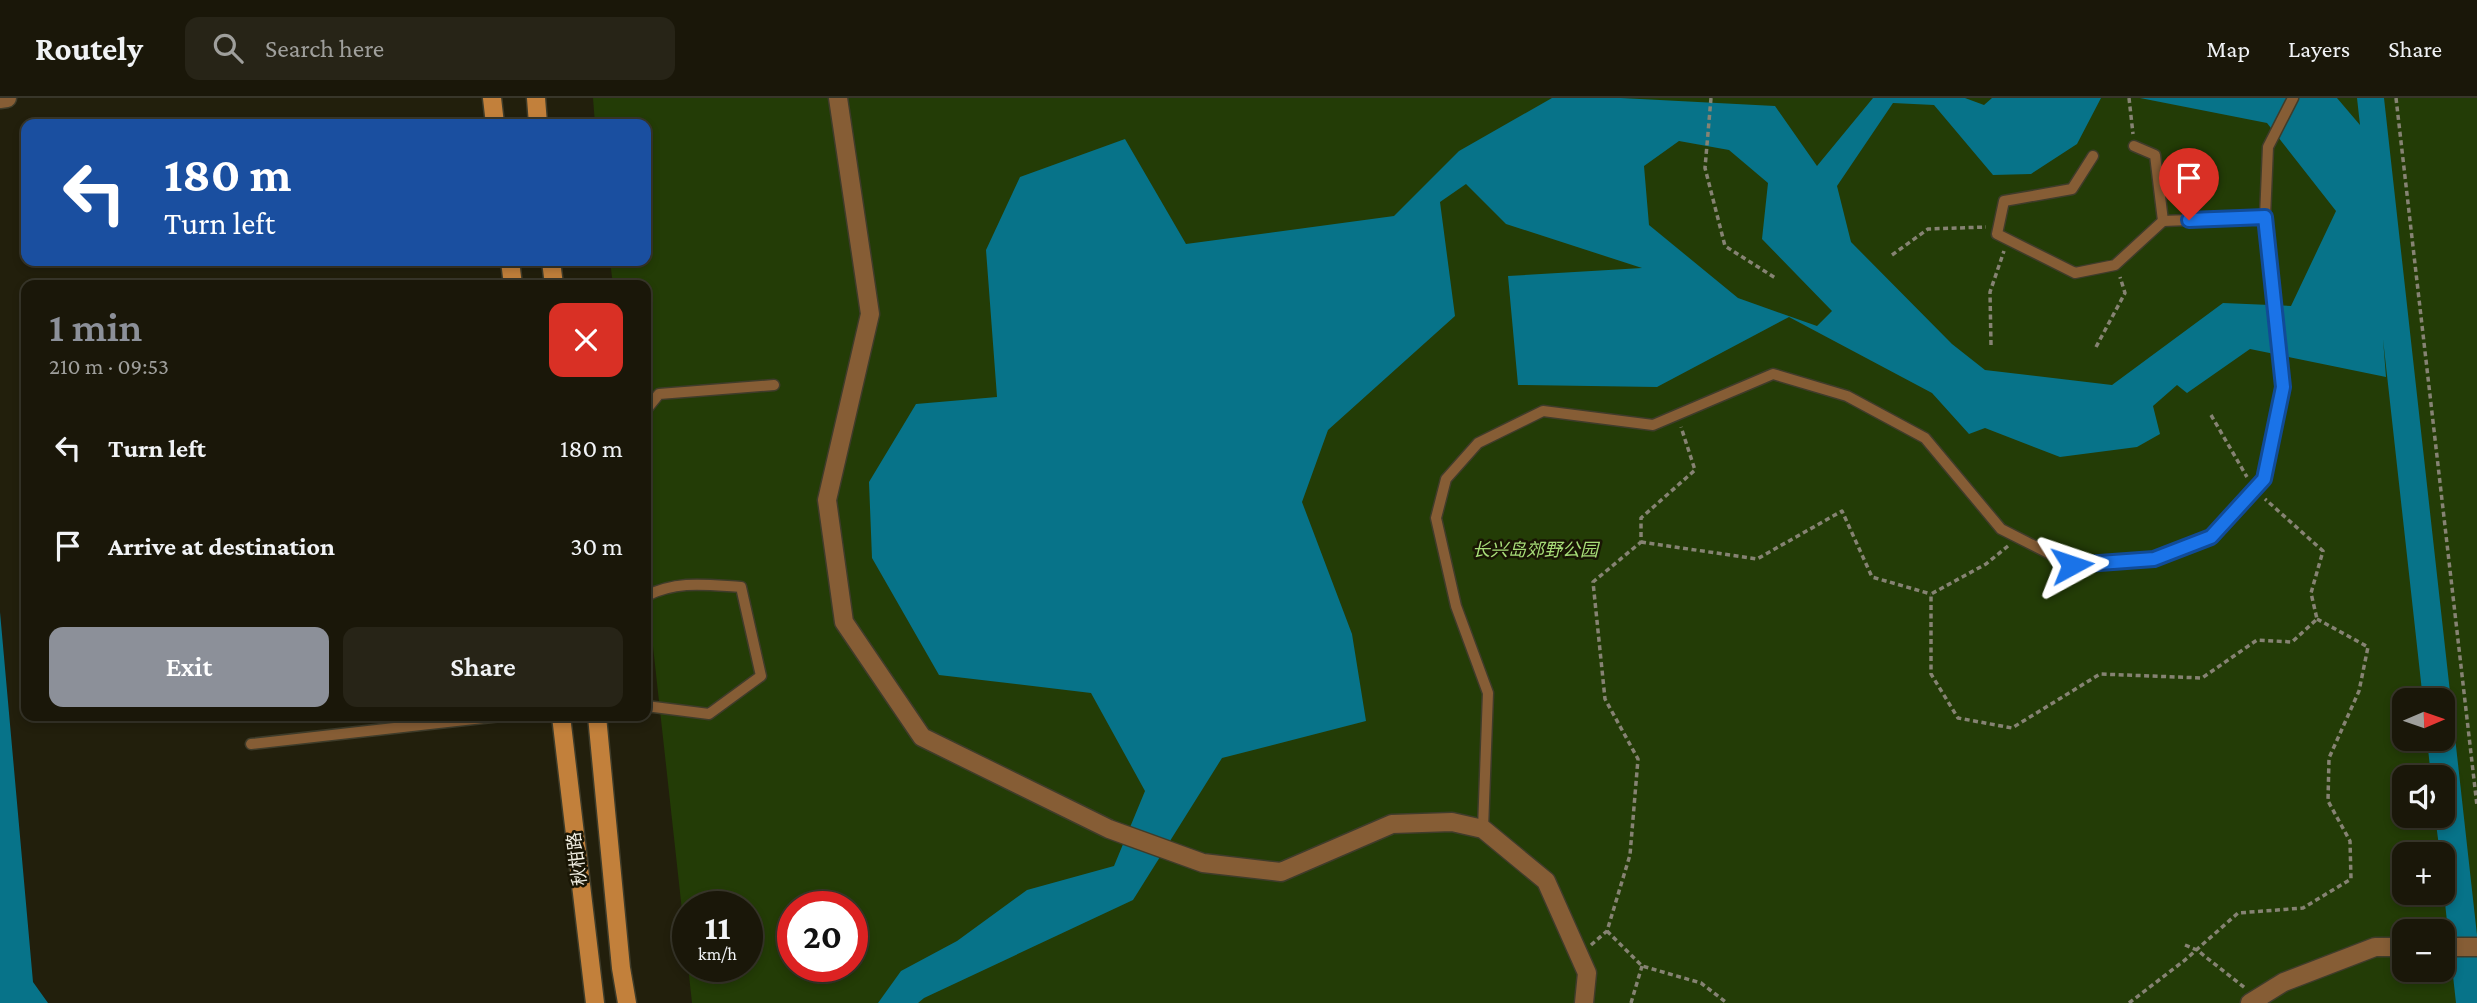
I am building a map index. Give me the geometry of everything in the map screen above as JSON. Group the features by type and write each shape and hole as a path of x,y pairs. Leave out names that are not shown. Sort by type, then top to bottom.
{"street":[{"path":"0,99 7,98"},
{"path":"492,98 494,119"},
{"path":"536,98 538,119"},
{"path":"838,98 870,314 827,500 844,622 922,737 1109,830 1203,863 1281,872 1392,824 1452,822 1483,829 1546,881 1587,973 1584,1003"},
{"name":"秋柑路","path":"562,721 596,1003"},
{"name":"秋柑路","path":"597,721 621,968 627,1003"},
{"path":"2252,1001 2284,982 2375,947 2392,947"},
{"path":"2455,947 2477,947"}],"lane":[{"path":"1483,829 1488,693 1456,606 1436,518 1446,479 1478,443 1543,411 1653,425 1773,374 1847,396 1925,438 2001,529 2072,565 2154,559 2211,537 2264,479 2283,387 2265,217 2268,147 2293,98"},
{"path":"2134,146 2155,155 2163,220"},
{"path":"2093,156 2072,189 2004,201 1997,234 2075,273 2115,265 2163,220 2265,217"},
{"path":"651,404 659,394 774,385"},
{"path":"651,593 665,586 696,584 741,587 761,676 709,714 651,707"},
{"path":"251,744 456,721"}],"path":[{"path":"1711,98 1705,168 1725,246 1777,279"},
{"path":"2129,98 2134,146"},
{"path":"2396,98 2477,806"},
{"path":"1892,255 1928,229 1998,226"},
{"path":"1991,345 1990,292 2008,240"},
{"path":"2096,347 2125,293 2115,265"},
{"path":"1641,542 1641,518 1695,470 1677,415"},
{"path":"2129,1003 2197,950 2238,913 2303,908 2351,879 2350,841 2328,802 2329,758 2359,691 2368,648 2316,618 2311,593 2322,551 2254,490 2211,415"},
{"path":"1579,955 1607,931 1630,855 1638,759 1605,699 1593,582 1641,542 1757,559 1842,511 1872,577 1931,594 1986,564 2018,538"},
{"path":"1931,594 1931,674 1958,718 2012,728 2100,674 2202,678 2257,640 2292,642 2316,618"},
{"path":"1607,931 1642,966 1701,983 1727,1003"},
{"path":"2185,945 2197,950 2247,989 2252,1001"},
{"path":"1631,1003 1642,966"}],"green space":[{"name":"长兴岛郊野公园","path":"593,98 2477,98 2477,1003 692,1003 690,982 763,982 763,891 680,891 651,628 651,280 612,280 611,266 651,266 651,119 595,119"}],"water":[{"path":"1552,98 1621,98 1775,106 1817,166 1873,98 1965,98 1984,105 1992,98 2101,98 2077,144 2031,174 1993,175 1934,105 1893,103 1837,186 1851,242 1952,344 1985,370 2112,385 2223,303 2291,306 2336,211 2267,123 2140,98 2337,98 2360,125 2357,98 2384,98 2450,688 2422,688 2383,339 2386,377 2250,349 2187,393 2177,385 2153,406 2160,434 2137,447 2060,457 1985,428 1969,434 1932,393 1789,317 1657,387 1518,385 1508,276 1642,268 1506,224 1466,184 1440,202 1455,316 1328,430 1302,502 1352,634 1366,721 1222,758 1133,900 918,1003 878,1003 901,971 957,941 1027,890 1114,866 1145,791 1091,693 939,675 872,558 869,482 916,404 997,397 986,250 1020,177 1125,139 1186,244 1394,216 1459,151","holes":["1679,141 1729,150 1768,183 1762,239 1832,311 1817,326 1738,298 1649,225 1644,166"]},
{"path":"0,612 33,982 48,1003 0,1003"},
{"path":"2455,737 2477,935 2477,1003 2456,1003 2455,919 2447,919 2445,905 2455,905 2455,842 2438,842 2437,828 2455,828 2455,765 2430,765 2428,751 2455,751"}],"route":[{"path":"2072,565 2154,559 2211,537 2264,479 2283,387 2265,217 2189,220"}]}
